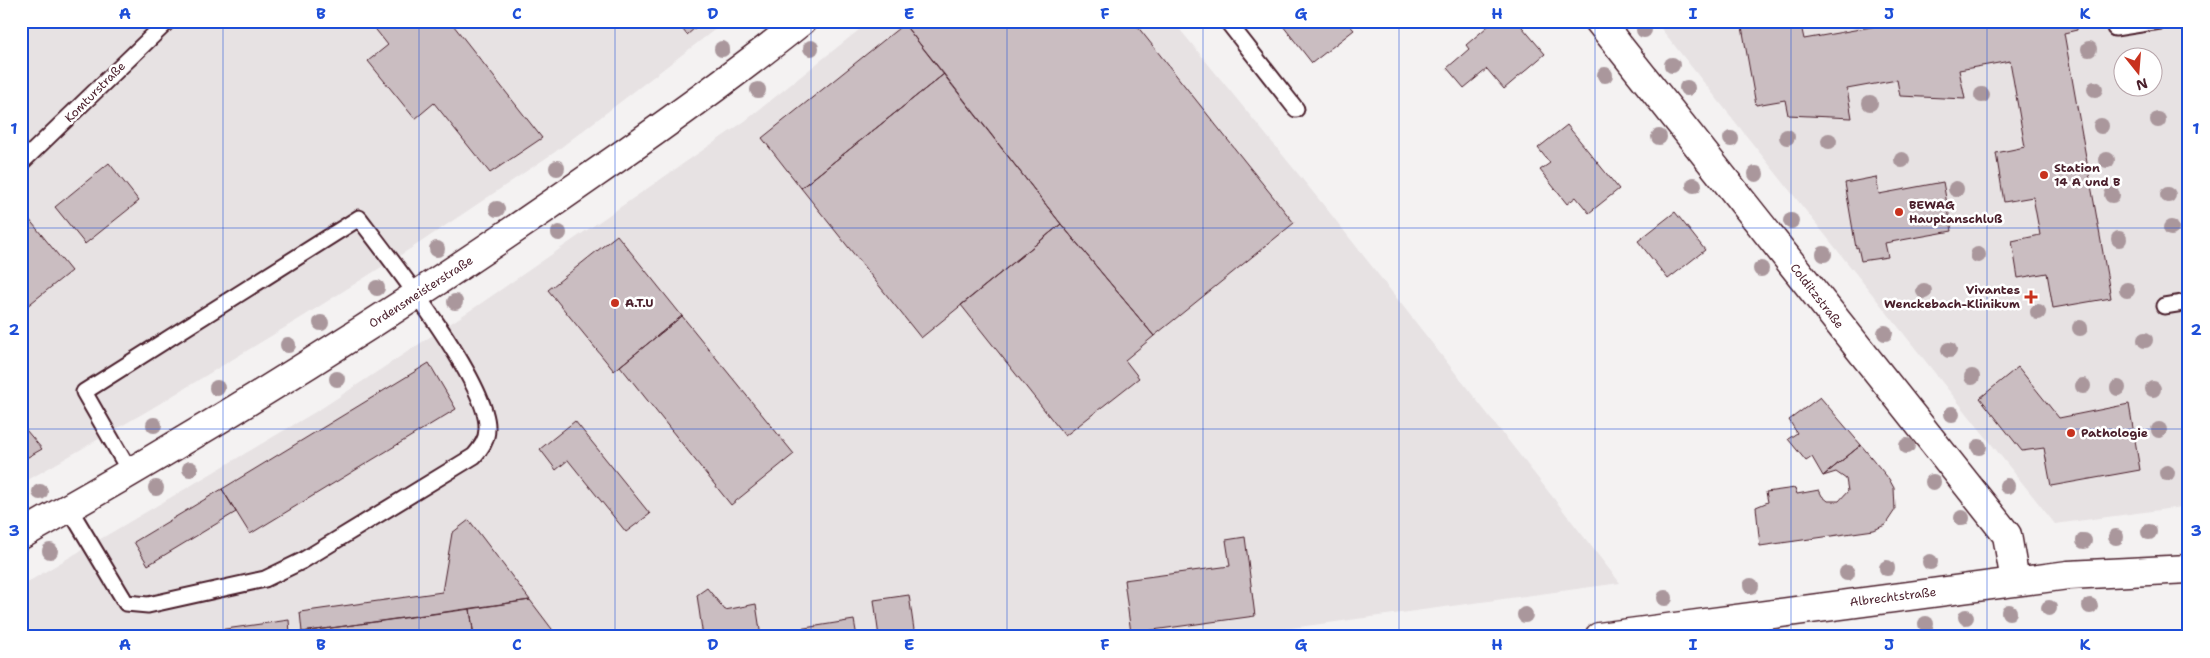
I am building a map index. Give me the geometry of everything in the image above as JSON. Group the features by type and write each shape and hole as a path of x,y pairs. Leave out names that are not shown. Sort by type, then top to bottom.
{"street":[{"name":"Ordensmeisterstraße","path":"21,535 274,386 495,244 700,100 802,21"},
{"name":"Colditzstraße","path":"1599,21 2007,535 2015,581"},
{"name":"Albrechtstraße","path":"1599,637 2068,574 2189,569"}],"lane":[{"name":"Komturstraße","path":"21,162 168,21"},
{"path":"1227,21 1296,109"},
{"path":"2115,28 2160,21"},
{"path":"69,508 126,603 148,605 265,579 302,561 474,456 484,443 488,429 479,395 417,295 359,218 84,392 130,472"},
{"path":"2164,306 2189,302"}],"shaded area":[{"path":"21,21 726,21 555,152 421,242 149,410 21,484"},
{"path":"870,21 1173,21 1330,213 1620,583 1263,632 1263,637 21,637 21,586 322,408 480,304 745,121"},
{"name":"Vivantes Wenckebach-Klinikum","path":"1655,21 2189,21 2189,506 2055,524"}],"building":[{"path":"369,21 450,21 542,138 490,173 434,103 415,119 368,61 388,45"},
{"path":"676,21 703,21 687,35"},
{"path":"907,21 1133,21 1294,223 1154,336 1061,224 904,24"},
{"path":"1279,21 1346,21 1354,30 1312,63"},
{"path":"1494,21 1517,21 1545,54 1504,89 1487,69 1464,88 1447,68 1469,49 1466,45"},
{"name":"Station 14 A und B","path":"1741,21 1800,21 1804,39 1905,21 2077,21 2077,30 2064,33 2111,298 2053,308 2047,273 2018,278 2012,241 2040,235 2033,197 2004,202 1996,153 2025,147 2010,61 1959,70 1965,99 1900,96 1897,80 1847,89 1852,118 1788,115 1785,100 1756,105"},
{"path":"904,24 944,74 801,188 762,138"},
{"path":"944,74 1061,224 921,338 801,188"},
{"path":"1567,125 1619,189 1589,213 1576,197 1567,204 1540,170 1550,163 1538,148"},
{"path":"109,163 139,201 85,244 55,207"},
{"name":"BEWAG Hauptanschluß","path":"1876,177 1879,194 1943,182 1952,231 1885,243 1888,257 1861,261 1858,247 1856,248 1845,183"},
{"path":"1675,212 1705,250 1668,279 1638,241"},
{"path":"24,213 71,271 21,311 21,215"},
{"path":"1061,224 1154,336 1125,360 1139,378 1065,436 961,305"},
{"name":"A.T.U","path":"617,235 682,316 614,371 548,290"},
{"path":"682,316 794,454 731,505 620,366"},
{"path":"429,363 456,409 250,534 222,489"},
{"name":"Pathologie","path":"2018,367 2059,418 2129,404 2140,470 2051,486 2044,448 2022,451 1980,398"},
{"path":"1820,397 1861,445 1823,476 1812,457 1806,461 1788,439 1797,433 1789,420"},
{"path":"575,421 650,514 626,532 568,460 556,470 540,449"},
{"path":"21,424 42,449 21,461"},
{"path":"1861,445 1889,479 1894,488 1895,510 1885,525 1874,530 1760,546 1756,507 1768,502 1766,492 1795,488 1797,494 1819,490 1828,501 1839,501 1848,491 1846,479 1836,472 1823,476"},
{"path":"222,489 236,512 148,565 134,542"},
{"path":"469,520 530,600 302,632 300,612 442,592 452,533"},
{"path":"1245,537 1255,616 1131,633 1124,580 1230,566 1226,540"},
{"path":"707,588 725,610 756,604 761,637 703,637 697,595"},
{"path":"909,595 915,637 879,637 874,600"},
{"path":"530,600 558,637 474,637 470,609"},
{"path":"470,609 474,637 262,637 302,632"},
{"path":"289,620 290,633 262,637 169,637"},
{"path":"854,620 857,637 761,637 761,635"},
{"path":"2110,632 2111,637 2074,637"}],"place":[{"name":"Station 14 A und B","path":"2044,175"},
{"name":"BEWAG Hauptanschluß","path":"1899,212"},
{"name":"Vivantes Wenckebach-Klinikum","path":"2031,297"},
{"name":"A.T.U","path":"615,303"},
{"name":"Pathologie","path":"2071,433"}]}
